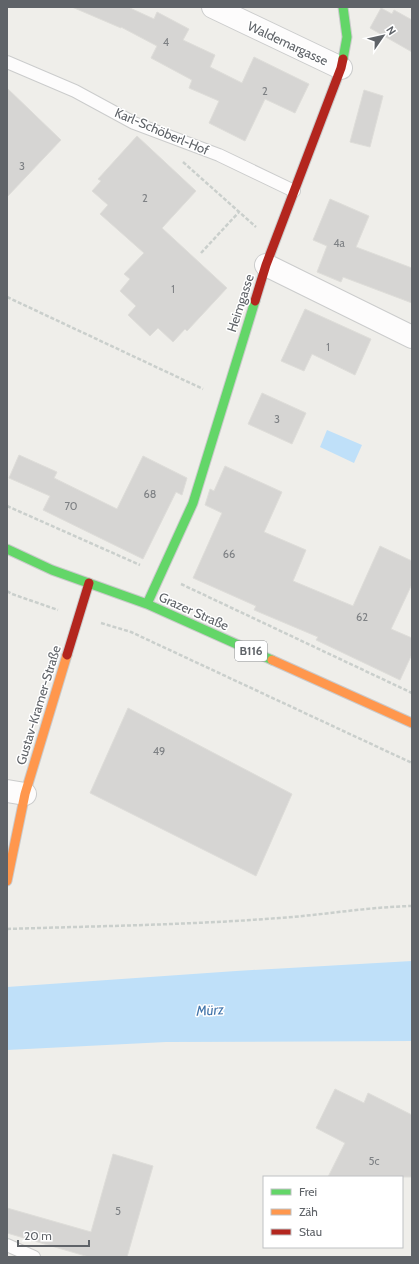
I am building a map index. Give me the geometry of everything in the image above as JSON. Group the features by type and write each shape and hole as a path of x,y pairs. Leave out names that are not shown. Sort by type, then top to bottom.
{"street":[{"name":"Waldemargasse","path":"213,7 341,68"},
{"name":"Heimgasse","path":"147,604 193,503 266,265 341,68 347,37 343,7"},
{"path":"266,265 412,336"},
{"name":"Grazer Straße","path":"7,549 52,570 147,604 412,723"},
{"name":"Gustav-Kramer-Straße","path":"7,881 16,793 79,617 89,583"}],"lane":[{"name":"Karl-Schöberl-Hof","path":"7,62 75,91 134,123 219,155 294,191"},
{"path":"7,1245 34,1257"}],"path":[{"path":"173,138 176,156 274,243"},
{"path":"201,253 239,212"},
{"path":"7,297 224,398"},
{"path":"7,506 161,574 412,694"},
{"path":"7,591 79,617 131,632 412,763"},
{"path":"7,929 281,918 382,907 412,906"}],"water":[{"path":"327,430 362,445 354,463 320,447"},
{"name":"Mürz","path":"412,961 412,1041 166,1042 7,1050 7,987 236,971"}],"building":[{"path":"72,7 130,7 154,19 157,12 189,29 183,40 215,55 210,67 242,83 254,57 309,84 295,113 265,99 245,141 209,123 219,101 189,88 192,80 151,58 157,46 121,27"},
{"path":"381,8 392,14 394,10 412,20 412,52 370,28"},
{"path":"7,88 61,140 7,197"},
{"path":"364,90 383,96 370,147 350,142"},
{"path":"137,136 196,191 162,228 227,288 187,331 185,329 173,342 158,328 150,336 128,315 136,306 120,291 130,279 124,274 144,253 100,214 108,205 92,191 101,181 98,179"},
{"path":"330,199 369,216 356,247 412,268 412,303 343,277 341,282 317,272 327,246 313,240"},
{"path":"305,309 371,339 355,375 312,354 304,371 281,361"},
{"path":"262,393 306,413 292,444 248,424"},
{"path":"19,455 57,472 54,478 117,509 143,456 187,478 182,495 176,492 143,559 43,510 50,496 9,478"},
{"path":"225,466 282,492 264,532 306,550 293,581 353,606 380,546 412,561 412,584 391,629 412,638 412,654 400,680 316,640 318,637 254,610 256,606 193,578 222,513 205,505 210,489 214,491"},
{"path":"128,708 292,794 256,876 90,793"},
{"path":"335,1089 364,1103 368,1093 412,1115 412,1177 328,1176 345,1143 316,1128"},
{"path":"113,1154 153,1166 127,1257 89,1257 7,1233 7,1208 91,1232"}],"traffic: fast":[{"path":"343,7 347,37 343,59"},
{"path":"147,604 193,503 255,301"},
{"path":"7,549 52,570 147,604 272,660"}],"traffic: slow":[{"path":"7,881 25,794 67,655"},
{"path":"272,660 412,723"}],"traffic: jam":[{"path":"255,301 266,265 341,68 343,59"},
{"path":"67,655 89,583"}]}
